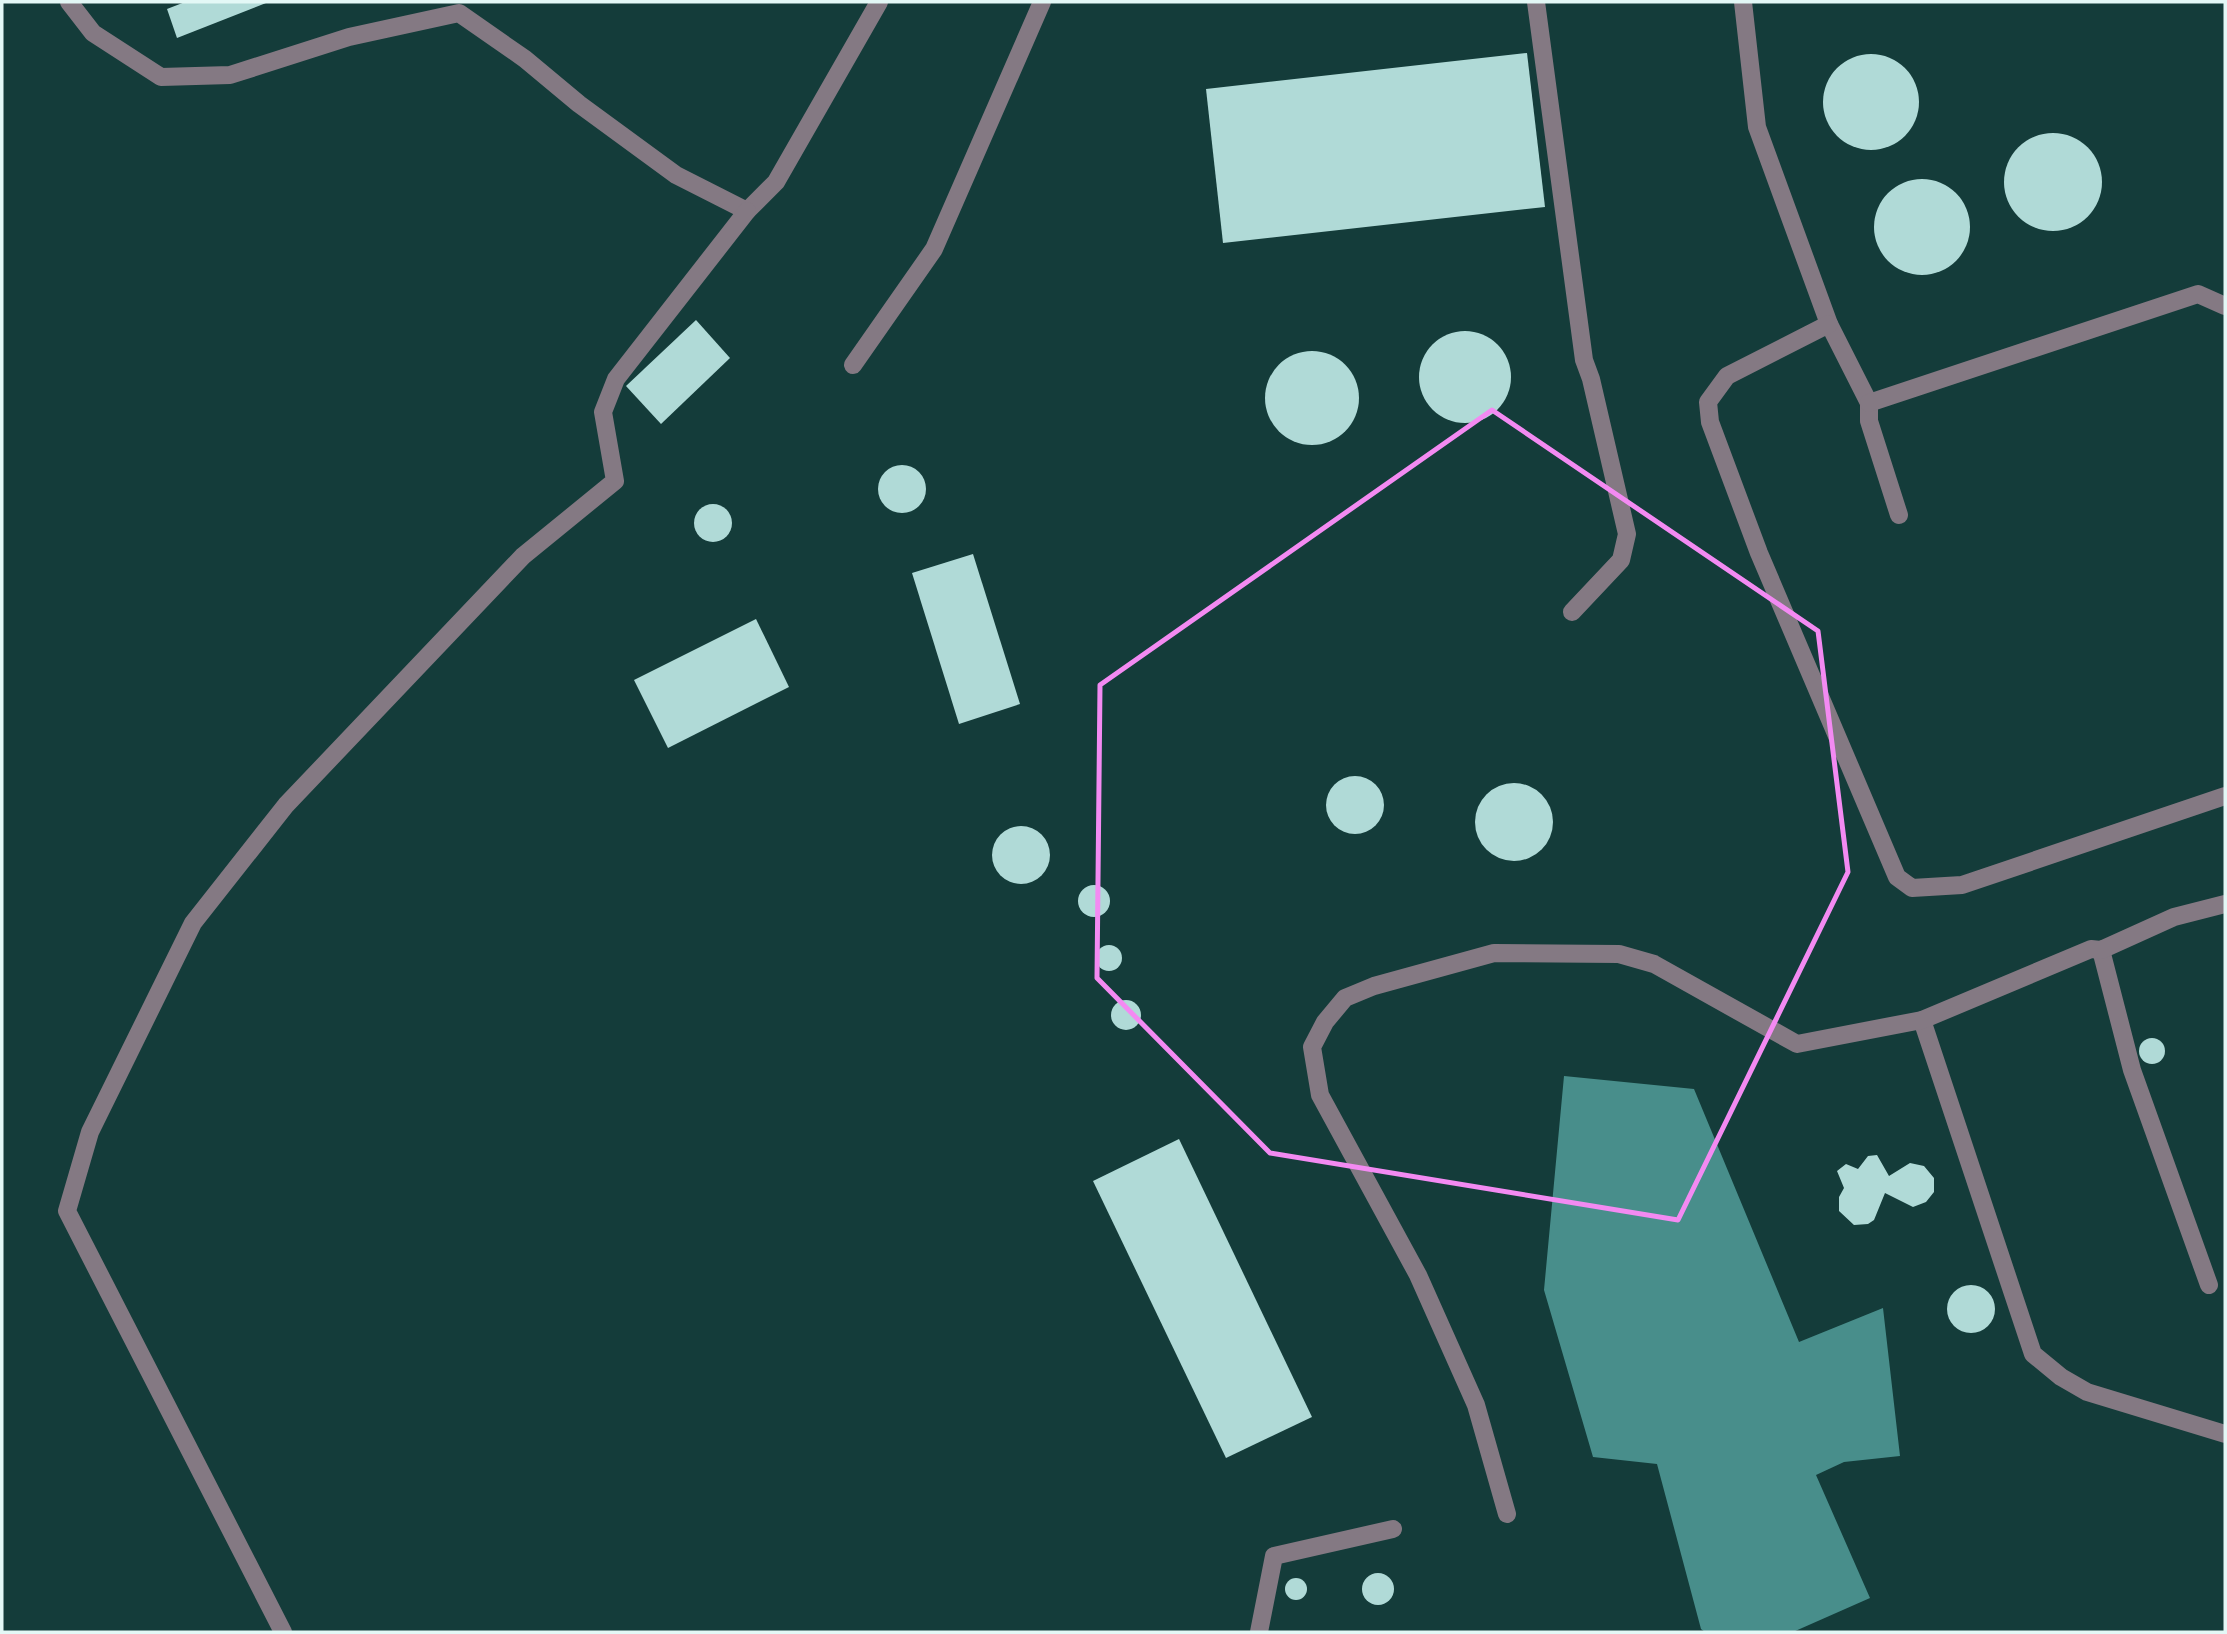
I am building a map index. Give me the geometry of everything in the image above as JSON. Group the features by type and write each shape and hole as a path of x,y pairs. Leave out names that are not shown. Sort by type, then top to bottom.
{"street":[{"path":"69,2 93,33 161,77 230,75 349,37 459,13 525,59 579,104 676,176 747,211"},
{"path":"283,1632 66,1211 90,1132 193,923 286,805 523,556 615,481 603,412 616,379 747,211 776,182 879,2"},
{"path":"853,365 934,249 1042,2"},
{"path":"1536,2 1584,360 1591,379 1627,534 1621,560 1572,612"},
{"path":"1743,2 1757,128 1829,324 1869,403 1869,421 1899,515"},
{"path":"1869,403 2197,295 2225,306"},
{"path":"1829,324 1727,376 1708,402 1710,422 1770,579 1897,877 1912,888 1962,885 2225,796"},
{"path":"1507,1514 1476,1405 1418,1275 1320,1094 1312,1047 1325,1022 1345,998 1374,986 1494,953 1619,954 1654,964 1797,1044 1922,1020 2091,950 2101,950 2174,917 2225,904"},
{"path":"2101,950 2132,1070 2209,1284"},
{"path":"1922,1020 2033,1354 2061,1377 2087,1392 2225,1434"},
{"path":"1259,1632 1274,1556 1393,1529"}],"highlighted area":[{"path":"1492,410 1818,631 1848,872 1678,1220 1270,1153 1097,978 1100,685"}],"water":[{"path":"1564,1076 1694,1089 1799,1342 1883,1308 1900,1456 1844,1462 1816,1475 1870,1598 1793,1632 1705,1632 1701,1629 1657,1464 1593,1457 1544,1290"}],"building":[{"path":"185,2 266,3 177,38 167,9"},
{"path":"1527,53 1545,207 1223,243 1206,89"},
{"path":"1871,54 1889,58 1905,68 1915,84 1919,102 1915,120 1905,136 1889,146 1871,150 1853,146 1837,136 1827,120 1823,102 1827,84 1837,68 1853,58"},
{"path":"2053,133 2072,137 2087,148 2098,163 2102,182 2098,201 2087,216 2072,227 2053,231 2034,227 2019,216 2008,201 2004,182 2008,163 2019,148 2034,137"},
{"path":"1922,179 1941,182 1956,193 1967,208 1970,227 1967,246 1956,261 1941,272 1922,275 1903,272 1888,261 1877,246 1874,227 1877,208 1888,193 1903,182"},
{"path":"696,320 730,358 661,424 626,386"},
{"path":"1465,331 1483,334 1498,344 1508,359 1511,377 1508,395 1498,410 1483,420 1465,423 1447,420 1432,410 1422,395 1419,377 1422,359 1432,344 1447,334"},
{"path":"1312,351 1330,355 1345,365 1355,380 1359,398 1355,416 1345,431 1330,441 1312,445 1294,441 1279,431 1269,416 1265,398 1269,380 1279,365 1294,355"},
{"path":"902,465 919,472 926,489 919,506 902,513 885,506 878,489 885,472"},
{"path":"713,504 726,510 732,523 726,536 713,542 700,536 694,523 700,510"},
{"path":"973,554 1020,704 959,724 912,573"},
{"path":"756,619 789,687 668,748 634,680"},
{"path":"1355,776 1366,778 1379,789 1384,805 1382,816 1371,829 1355,834 1344,832 1331,821 1326,805 1328,794 1339,781"},
{"path":"1514,783 1529,786 1546,800 1553,822 1550,837 1536,854 1514,861 1499,858 1482,844 1475,822 1478,807 1492,790"},
{"path":"1015,826 1027,826 1042,834 1050,849 1050,861 1042,876 1027,884 1015,884 1000,876 992,861 992,849 1000,834"},
{"path":"1094,885 1106,889 1110,901 1106,913 1094,917 1082,913 1078,901 1082,889"},
{"path":"1109,945 1118,949 1122,958 1118,967 1109,971 1100,967 1096,958 1100,949"},
{"path":"1126,1000 1132,1001 1140,1009 1140,1021 1132,1029 1126,1030 1120,1029 1112,1021 1111,1015 1112,1009 1120,1001"},
{"path":"2152,1038 2161,1042 2165,1051 2161,1060 2152,1064 2143,1060 2139,1051 2143,1042"},
{"path":"1179,1139 1312,1417 1226,1458 1093,1181"},
{"path":"1877,1155 1889,1176 1910,1163 1924,1166 1934,1178 1934,1192 1926,1202 1913,1207 1885,1193 1874,1220 1868,1224 1854,1225 1839,1211 1839,1197 1844,1188 1837,1171 1846,1164 1858,1169 1868,1156"},
{"path":"1971,1285 1988,1292 1995,1309 1988,1326 1971,1333 1954,1326 1947,1309 1954,1292"},
{"path":"1378,1573 1390,1577 1394,1589 1390,1601 1378,1605 1366,1601 1362,1589 1366,1577"},
{"path":"1292,1578 1300,1578 1307,1585 1307,1593 1300,1600 1292,1600 1285,1593 1285,1585"}]}
